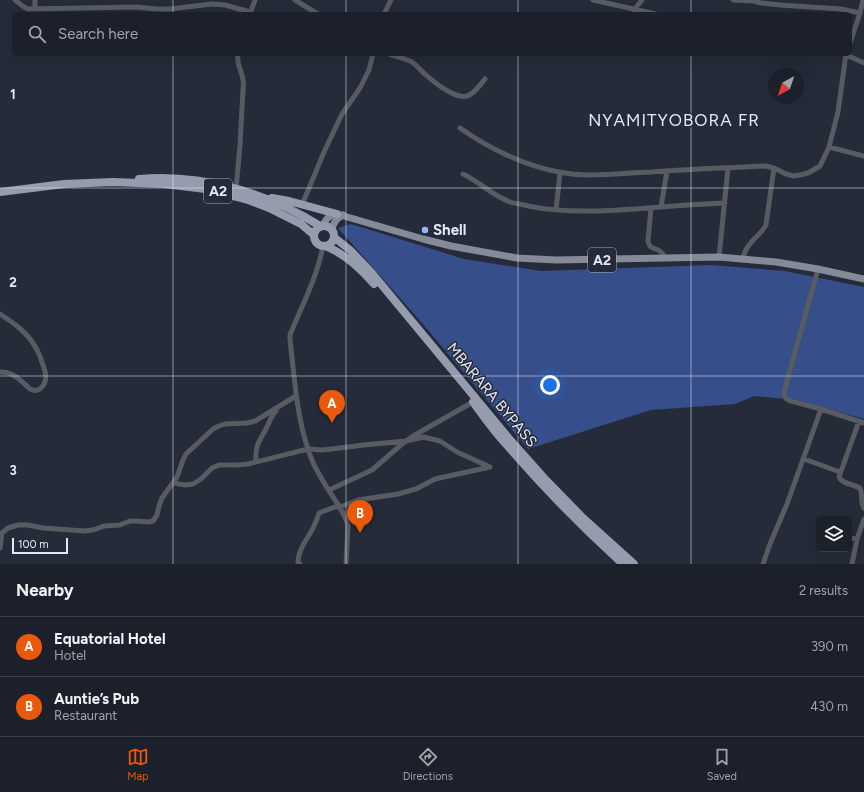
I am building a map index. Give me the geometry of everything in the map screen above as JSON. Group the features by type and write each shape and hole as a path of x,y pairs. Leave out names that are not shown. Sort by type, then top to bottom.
{"highway":[{"name":"A2","path":"0,192 64,184 113,182 150,178 189,179 236,189 259,196 277,198 306,217 322,226 328,226 332,229"},
{"name":"A2","path":"113,182 164,184 206,188 219,191 268,208 301,224 314,235 318,244 324,246"},
{"name":"A2","path":"288,205 302,205 340,214"},
{"path":"314,235 316,230 322,226"},
{"path":"324,246 331,244 334,238 332,229"},
{"name":"MBARARA BYPASS","path":"334,238 350,250 371,272 511,441 544,478 583,518 634,564"},
{"name":"MBARARA BYPASS","path":"324,246 332,249 348,260 369,278 542,486 623,564"}],"main road":[{"name":"A2","path":"340,214 423,239 517,258 556,260 719,257 776,262 864,278"},
{"path":"322,226 330,215 340,214"},
{"path":"332,229 334,222 340,214"}],"street":[{"path":"15,0 28,9 137,7 170,9 212,4 225,5 247,12"},
{"path":"34,0 34,9"},
{"path":"250,12 255,0"},
{"path":"295,0 315,12"},
{"path":"385,12 390,0"},
{"path":"593,0 645,12"},
{"path":"634,10 642,0"},
{"path":"733,0 841,9 860,13"},
{"path":"852,37 863,0"},
{"path":"236,189 240,145 242,90 244,82 238,66 238,56"},
{"path":"302,205 342,114 360,88 369,70 372,56"},
{"path":"394,56 412,62 417,65 425,75 441,87 463,97 469,96 485,79"},
{"path":"460,128 475,139 516,159 533,166 560,173 595,175 766,166 786,174 794,176 800,175 808,173 820,166 829,147 840,99 846,56"},
{"path":"850,56 864,63"},
{"path":"829,147 864,156"},
{"path":"719,257 728,168"},
{"path":"743,259 745,251 764,230 766,225 774,168"},
{"path":"661,207 667,171"},
{"path":"556,210 560,173"},
{"path":"463,174 495,195 510,202 556,210 618,211 725,203"},
{"path":"651,208 648,241 649,245 650,247 660,251 665,258"},
{"path":"324,246 307,297 290,335 299,417 308,449 323,482 340,507 348,526 346,564"},
{"path":"818,269 784,392 785,398 787,400 861,422 839,477 840,480 860,488 864,508"},
{"path":"0,314 16,325 30,338 37,349 46,372 46,378 45,383 40,389 33,391 13,375 0,372"},
{"path":"0,548 2,533 8,528 18,525 84,531 93,530 104,526 120,525 130,521 152,521 157,515 162,498 178,477 186,454 213,430 225,424 255,421 296,396"},
{"path":"329,490 372,470 413,436 472,402"},
{"path":"256,462 257,444 268,426 272,415 281,405"},
{"path":"763,564 804,459 821,409"},
{"path":"174,483 185,485 193,484 212,468 219,465 237,465 256,462 308,449 323,450 406,441 423,437 440,440 457,452 490,467 435,479 416,489 383,497 358,500 319,513 298,558 298,562 300,564"},
{"path":"804,459 840,472"},
{"path":"852,564 857,539 864,519"},
{"path":"852,538 857,539"}],"shaded area":[{"path":"351,224 464,259 541,271 711,265 785,271 864,287 864,419 797,400 754,396 735,404 651,410 528,449 422,323 338,228"}],"place":[{"name":"Shell","path":"425,230"},
{"name":"Equatorial Hotel","path":"332,423"},
{"name":"Auntie’s Pub","path":"360,533"}],"district":[{"name":"NYAMITYOBORA FR","path":"674,120"}]}
